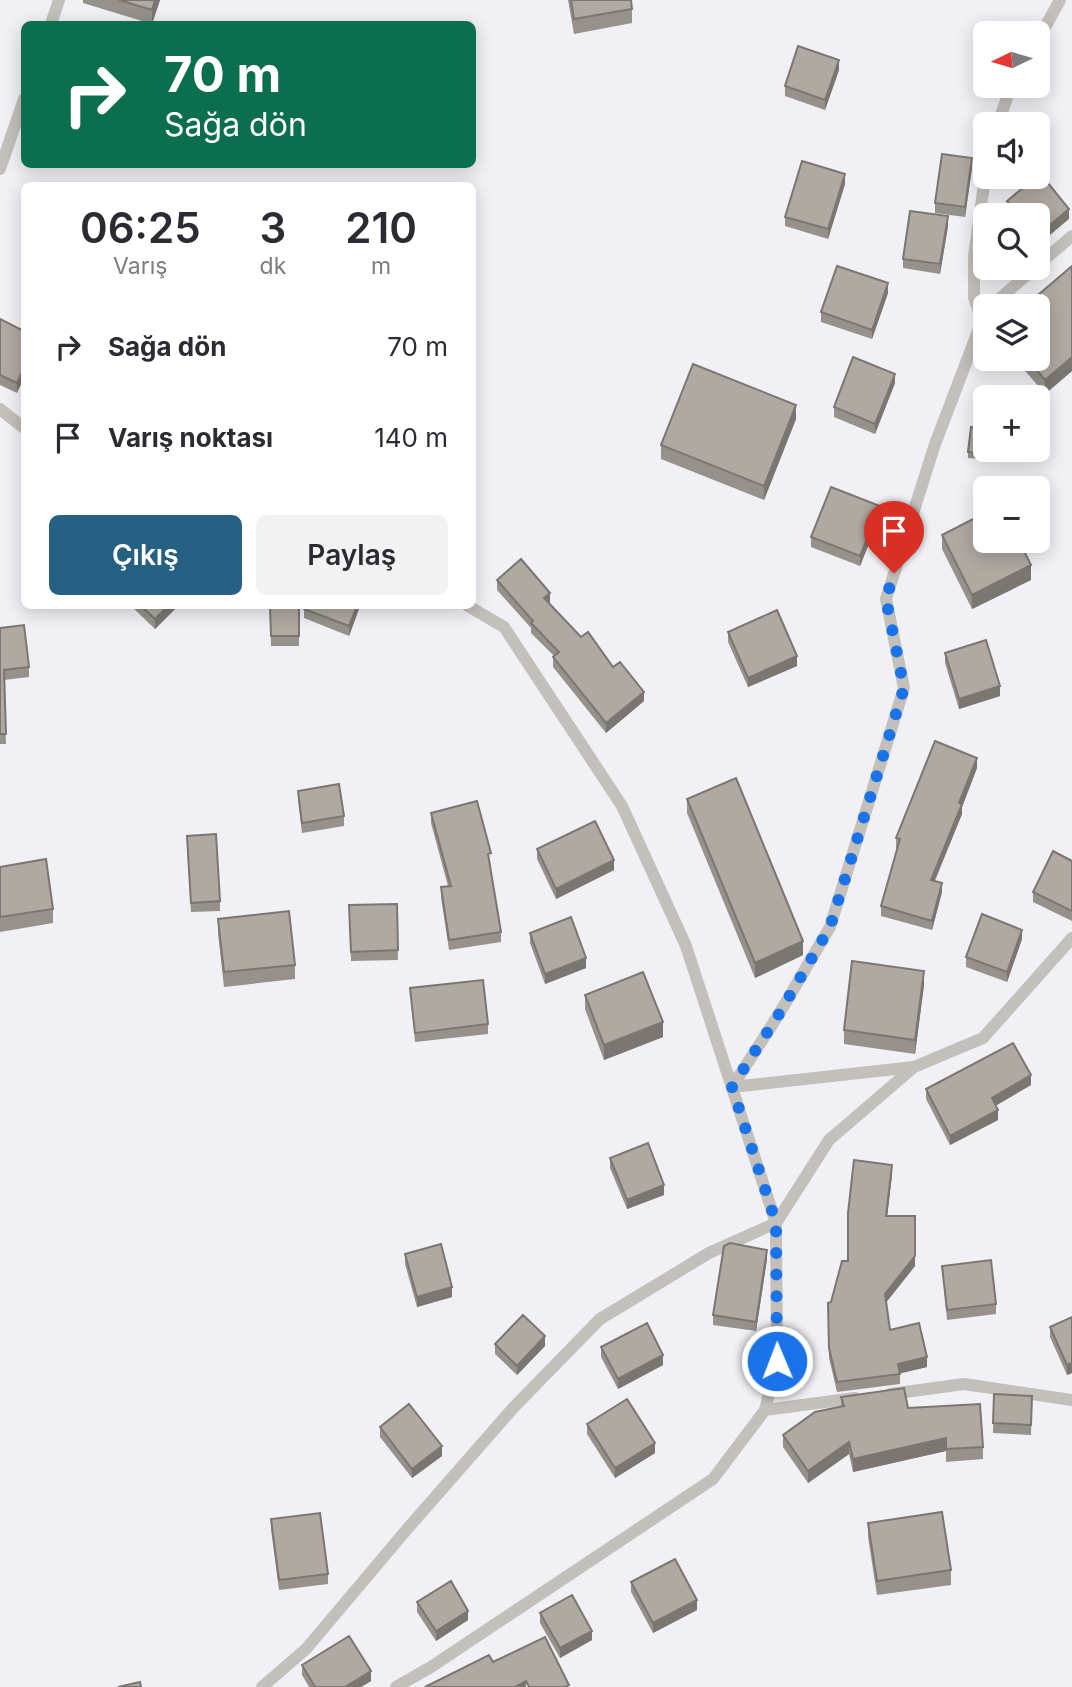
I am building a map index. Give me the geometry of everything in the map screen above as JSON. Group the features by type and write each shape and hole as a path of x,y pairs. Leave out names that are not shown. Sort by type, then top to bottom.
{"street":[{"path":"52,21 59,0"},
{"path":"1048,21 1060,0"},
{"path":"0,169 21,108"},
{"path":"974,294 974,256 983,189"},
{"path":"1050,255 1072,236"},
{"path":"1004,294 1021,280"},
{"path":"732,1087 830,927 904,688 886,599 935,444 973,345"},
{"path":"0,409 21,426"},
{"path":"396,1687 713,1479 765,1410 777,1361 776,1223 686,946 622,806 504,627 473,609"},
{"path":"262,1687 306,1649 505,1417 600,1319 709,1253 776,1223 829,1140 914,1068 983,1038 1072,938"},
{"path":"732,1087 914,1068"},
{"path":"765,1410 964,1384 1072,1400"}],"building":[{"path":"119,0 155,0 152,10"},
{"path":"571,0 631,0 632,9 574,19"},
{"path":"798,46 839,60 825,100 785,86"},
{"path":"942,154 972,158 965,207 935,203"},
{"path":"802,161 845,174 828,229 785,217"},
{"path":"1050,185 1069,209 1050,225 1050,203 1007,201 1022,189 1050,189"},
{"path":"910,211 948,216 940,264 903,259"},
{"path":"837,266 888,283 872,330 821,312"},
{"path":"1072,266 1072,357 1045,380 1037,371 1050,371 1050,294 1039,294"},
{"path":"0,319 21,330 21,374 17,383 0,375"},
{"path":"853,357 895,374 875,424 834,407"},
{"path":"693,364 796,405 764,486 661,445"},
{"path":"971,427 973,427 973,453 968,452"},
{"path":"831,487 880,506 860,556 811,537"},
{"path":"973,519 973,553 1025,553 1031,565 972,595 942,535"},
{"path":"521,559 550,593 544,598 581,637 588,632 613,667 620,662 644,692 606,723 553,657 559,652 531,623 533,621 497,580"},
{"path":"144,609 165,609 155,619"},
{"path":"270,609 299,609 299,636 271,636"},
{"path":"304,609 356,609 349,626"},
{"path":"777,610 797,656 748,678 728,632"},
{"path":"24,625 29,667 4,670 6,734 0,734 0,628"},
{"path":"986,640 1000,686 959,699 945,653"},
{"path":"935,741 977,758 959,803 962,804 931,880 942,883 932,921 881,906 900,839 896,838"},
{"path":"736,778 803,941 755,963 687,799"},
{"path":"339,784 344,816 302,823 298,791"},
{"path":"477,801 491,853 488,854 501,932 449,940 441,887 451,886 431,813"},
{"path":"595,821 614,860 556,889 537,849"},
{"path":"216,834 220,901 191,903 187,836"},
{"path":"1053,851 1072,861 1072,911 1033,892"},
{"path":"46,859 53,909 0,917 0,867"},
{"path":"397,904 398,950 351,952 349,905"},
{"path":"289,911 295,965 224,972 218,919"},
{"path":"982,914 1022,930 1007,972 966,957"},
{"path":"571,917 586,958 545,974 530,933"},
{"path":"852,961 924,971 915,1040 844,1030"},
{"path":"643,972 663,1022 604,1045 585,995"},
{"path":"483,980 488,1024 415,1033 410,988"},
{"path":"1013,1043 1031,1075 992,1098 998,1110 950,1136 926,1089"},
{"path":"648,1143 664,1185 627,1200 610,1158"},
{"path":"854,1160 892,1165 886,1216 915,1216 915,1256 885,1294 890,1330 919,1323 927,1357 898,1364 900,1374 837,1382 829,1348 828,1303 831,1302 842,1261 848,1261 848,1213"},
{"path":"730,1243 767,1250 756,1322 713,1315 724,1246"},
{"path":"441,1244 452,1287 417,1297 405,1254"},
{"path":"991,1260 996,1304 947,1310 942,1266"},
{"path":"523,1315 545,1336 517,1366 495,1344"},
{"path":"1072,1317 1072,1363 1067,1365 1050,1327"},
{"path":"647,1323 663,1355 618,1379 601,1347"},
{"path":"904,1388 908,1408 980,1404 983,1447 946,1449 946,1438 853,1459 849,1442 808,1471 783,1435 815,1412 844,1406 841,1397"},
{"path":"994,1394 1032,1396 1031,1425 993,1423"},
{"path":"627,1399 655,1443 615,1468 587,1424"},
{"path":"409,1404 442,1446 412,1469 380,1427"},
{"path":"942,1512 951,1570 877,1581 868,1523"},
{"path":"320,1513 328,1574 279,1580 271,1519"},
{"path":"675,1559 697,1600 653,1623 631,1582"},
{"path":"451,1581 468,1611 436,1631 417,1602"},
{"path":"572,1595 592,1631 560,1648 540,1613"},
{"path":"349,1636 371,1671 345,1687 315,1687 302,1665"},
{"path":"545,1637 569,1685 565,1687 529,1687 526,1681 515,1687 425,1687 489,1655 493,1662"},
{"path":"140,1682 141,1687 118,1687"}],"route":[{"path":"777,1361 776,1223 732,1087 830,927 904,688 886,599 894,573"}]}
